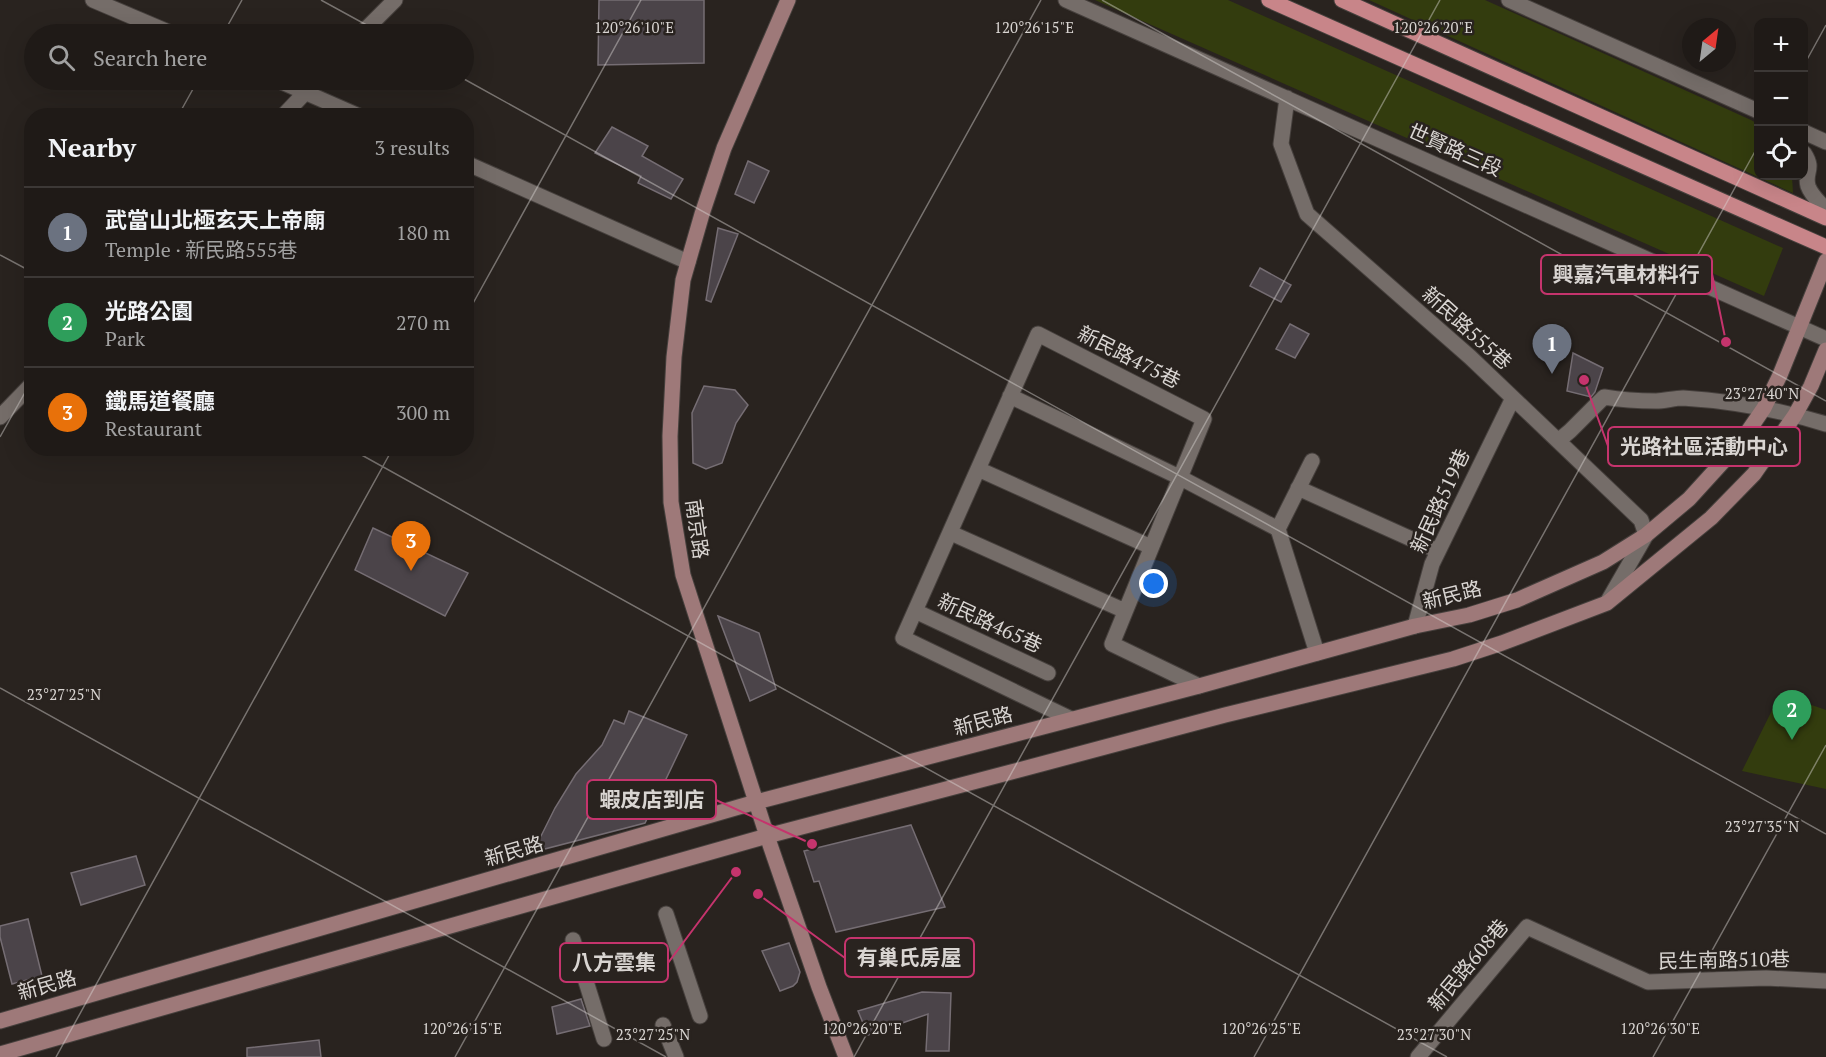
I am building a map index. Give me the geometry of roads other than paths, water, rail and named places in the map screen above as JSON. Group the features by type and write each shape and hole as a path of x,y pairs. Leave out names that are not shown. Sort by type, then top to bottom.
{"main road":[{"path":"1269,0 1826,247"},
{"path":"1342,0 1826,218"}],"street":[{"path":"93,0 149,24"},
{"path":"371,24 395,0"},
{"name":"南京路","path":"788,0 724,148 683,280 674,357 670,436 671,502 683,575 767,836 819,987 846,1057"},
{"name":"世賢路三段","path":"1066,0 1826,339"},
{"path":"1509,0 1754,109"},
{"path":"300,90 341,108"},
{"path":"290,108 305,92"},
{"name":"新民路555巷","path":"1287,98 1281,144 1307,214 1461,349 1513,398 1641,520 1646,535"},
{"path":"1808,134 1826,142"},
{"path":"1808,159 1810,162 1808,185 1817,201 1826,210"},
{"path":"474,167 688,262"},
{"name":"新民路","path":"0,1021 756,802 1199,686 1416,626 1469,615 1517,600 1603,562 1646,535 1689,500 1740,443 1764,408 1780,375 1826,261"},
{"name":"新民路475巷","path":"1071,720 903,638 1038,334 1204,419 1112,644 1199,686"},
{"path":"0,1054 767,836 1225,715 1453,658 1502,643 1606,603 1711,518 1754,474 1795,415 1811,386 1826,350"},
{"path":"0,417 24,392"},
{"path":"1010,396 1179,477 1278,529"},
{"path":"1558,441 1604,397 1628,401 1680,398 1730,402 1795,415 1826,424"},
{"name":"新民路519巷","path":"1416,626 1432,564 1513,398"},
{"path":"1312,461 1278,529 1317,652"},
{"path":"978,470 1151,547"},
{"path":"1298,488 1438,551"},
{"path":"951,533 1125,611"},
{"path":"1606,603 1646,535"},
{"name":"新民路465巷","path":"915,611 1048,673"},
{"path":"666,914 700,1016"},
{"name":"民生南路510巷","path":"1527,927 1648,982 1766,978 1826,981"},
{"name":"新民路608巷","path":"1418,1057 1527,927"},
{"path":"573,940 604,1040"},
{"path":"663,1025 675,1057"}],"place":[{"name":"興嘉汽車材料行","path":"1726,342"},
{"name":"武當山北極玄天上帝廟","path":"1552,374"},
{"name":"光路社區活動中心","path":"1584,380"},
{"name":"鐵馬道餐廳","path":"411,571"},
{"name":"光路公園","path":"1792,740"},
{"name":"蝦皮店到店","path":"812,844"},
{"name":"八方雲集","path":"736,872"},
{"name":"有巢氏房屋","path":"758,894"}]}
